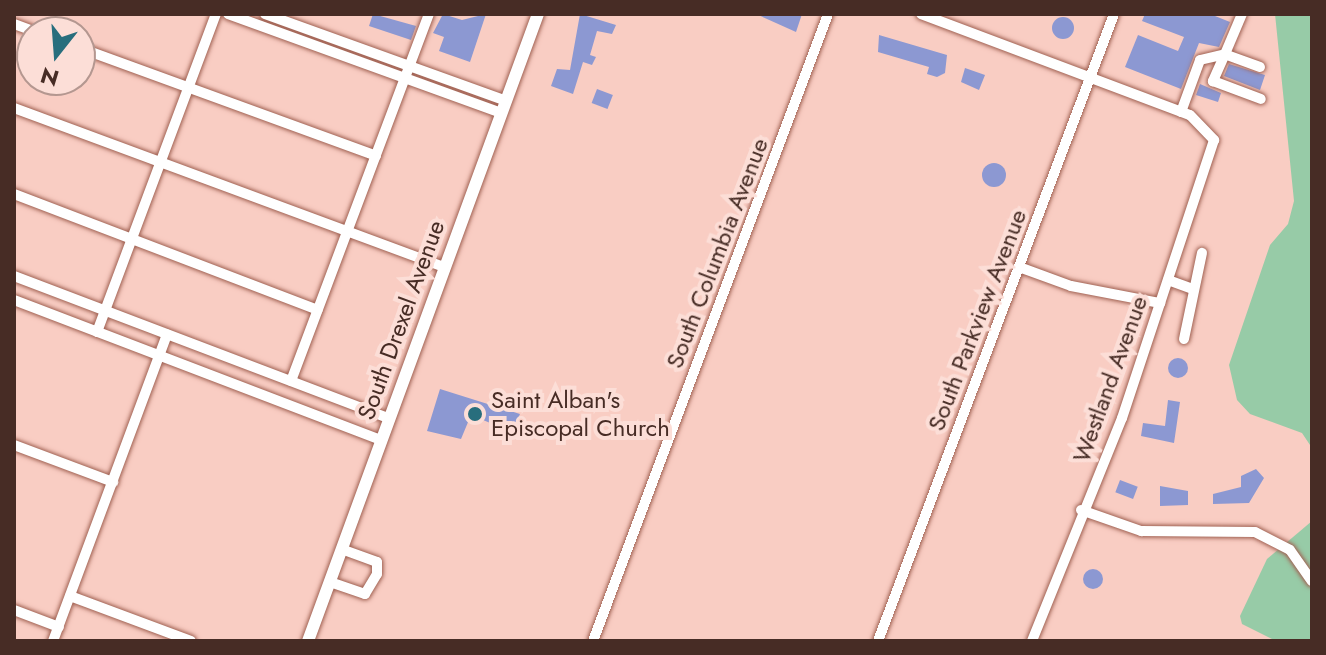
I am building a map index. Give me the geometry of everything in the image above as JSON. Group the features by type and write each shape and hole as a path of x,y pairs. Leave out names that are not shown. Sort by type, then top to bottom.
{"main road":[{"name":"South Drexel Avenue","path":"308,641 387,418 538,14"}],"street":[{"path":"97,332 216,14"},
{"path":"228,14 405,78 504,107"},
{"path":"265,14 410,66 504,107"},
{"path":"291,381 429,14"},
{"name":"South Columbia Avenue","path":"593,641 828,14"},
{"path":"921,14 1181,112 1202,58 1225,54 1260,67"},
{"name":"South Parkview Avenue","path":"878,641 1114,14"},
{"path":"1242,14 1213,81 1261,99"},
{"path":"315,46 319,34"},
{"path":"96,54 376,156"},
{"path":"14,108 443,267"},
{"name":"Westland Avenue","path":"1032,641 1213,154 1209,128 1181,112"},
{"path":"14,194 318,310"},
{"path":"1184,339 1202,253"},
{"path":"1019,267 1071,286 1160,303"},
{"path":"14,276 387,418"},
{"path":"1168,280 1193,289"},
{"path":"14,300 381,440"},
{"path":"53,641 167,334"},
{"path":"14,445 113,482"},
{"path":"1081,510 1141,531 1242,530 1279,542 1312,581"},
{"path":"330,582 365,594 377,574 377,562 342,549"},
{"path":"70,596 191,641"},
{"path":"14,610 59,627"}],"green space":[{"path":"1275,14 1312,14 1312,448 1302,433 1250,414 1237,400 1229,365 1270,245 1288,224 1294,201"},
{"path":"1312,521 1312,641 1276,641 1242,624 1240,616 1267,559"}],"building":[{"path":"373,14 416,26 411,40 369,26"},
{"path":"443,14 462,20 486,14 470,62 439,51 444,37 433,33"},
{"path":"580,14 616,25 612,34 597,31 590,55 596,57 592,65 583,62 573,94 551,86 557,69 570,70"},
{"path":"756,14 802,14 796,32"},
{"path":"1145,14 1210,14 1230,22 1219,47 1199,43 1181,89 1125,67 1138,35 1178,51 1184,37 1142,21"},
{"path":"1063,17 1071,20 1074,28 1071,36 1063,39 1055,36 1052,28 1055,20"},
{"path":"879,35 947,55 945,73 937,77 927,74 929,67 878,52"},
{"path":"1229,64 1265,75 1260,90 1224,76"},
{"path":"965,68 985,75 979,90 961,82"},
{"path":"1200,84 1221,93 1218,102 1196,95"},
{"path":"597,89 613,95 607,109 592,103"},
{"path":"994,163 1002,167 1006,175 1002,183 994,187 986,183 982,175 986,167"},
{"path":"1178,358 1185,361 1188,368 1185,375 1178,378 1171,375 1168,368 1171,361"},
{"name":"Saint Alban's Episcopal Church","path":"440,389 520,414 512,432 471,415 461,439 427,431"},
{"path":"1168,400 1180,402 1174,443 1141,436 1143,423 1165,426"},
{"path":"1256,469 1264,478 1249,503 1213,504 1213,494 1241,487 1241,476"},
{"path":"1120,480 1138,487 1133,499 1115,492"},
{"path":"1160,486 1188,491 1188,505 1160,506"},
{"path":"1093,569 1100,572 1103,579 1100,586 1093,589 1086,586 1083,579 1086,572"}],"place":[{"name":"Saint Alban's Episcopal Church","path":"475,414"}]}
